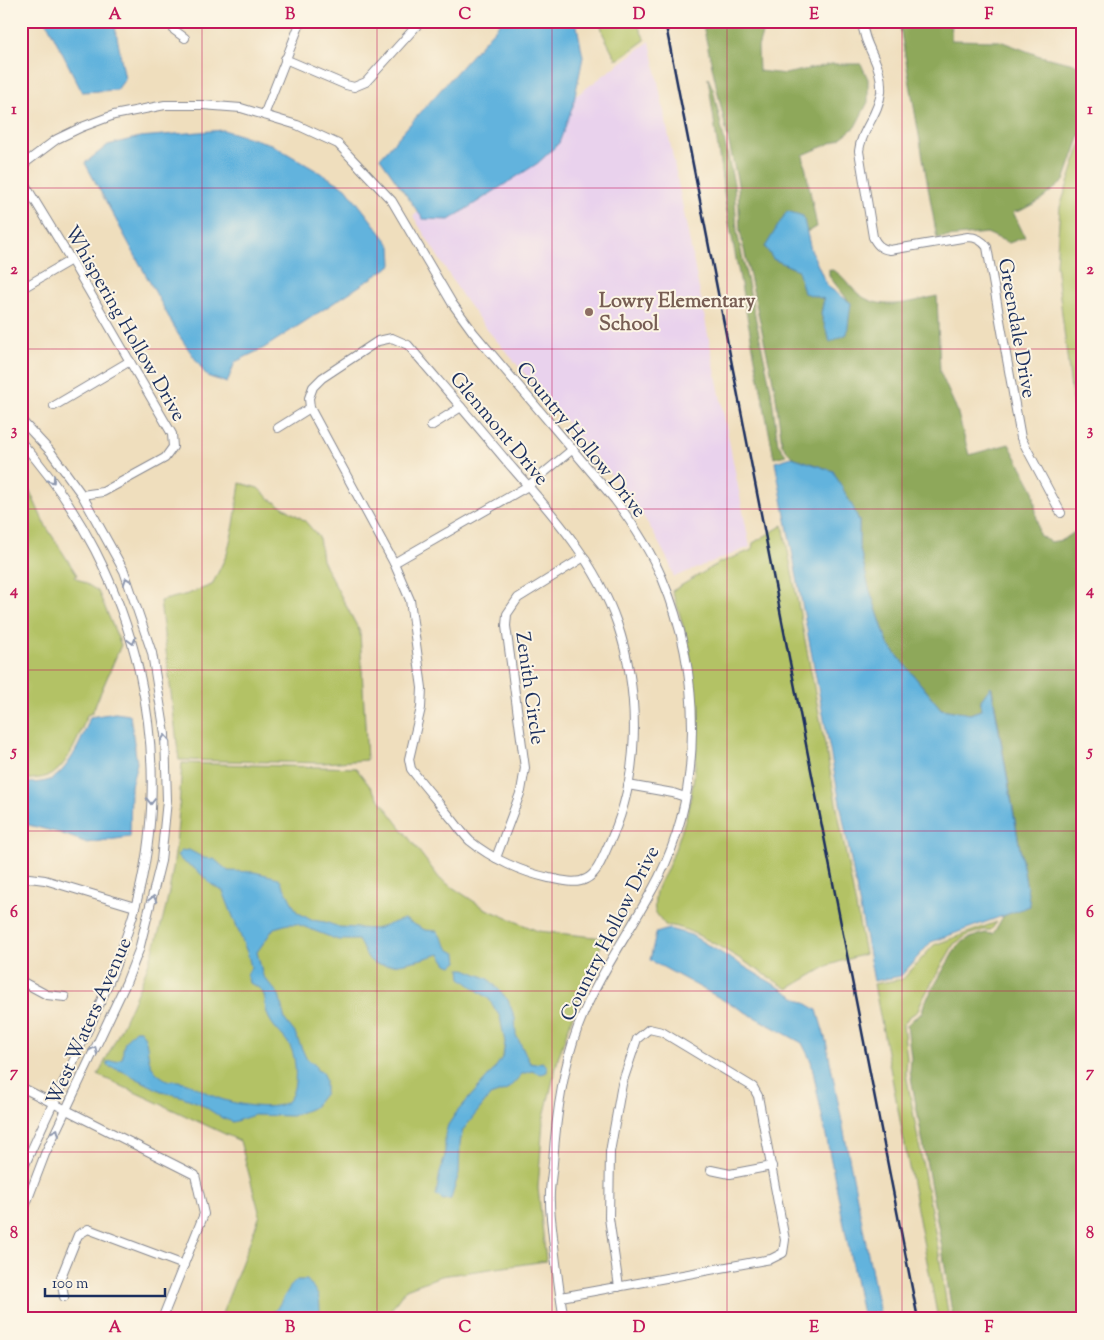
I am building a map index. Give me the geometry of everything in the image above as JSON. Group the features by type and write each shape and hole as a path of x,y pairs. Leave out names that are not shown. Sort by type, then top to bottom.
{"street":[{"path":"172,21 174,30 185,38"},
{"path":"264,115 301,21"},
{"path":"285,59 354,87 366,82 420,21"},
{"name":"Greendale Drive","path":"862,21 862,31 877,62 881,81 881,94 878,106 860,142 859,151 873,236 876,243 890,250 968,237 974,237 983,242 987,247 1020,438 1061,513"},
{"name":"Country Hollow Drive","path":"21,166 57,139 82,127 114,115 165,105 241,108 297,125 338,144 392,201 452,303 473,332 610,494 632,524 662,576 677,618 692,696 693,729 690,760 685,797 676,835 659,876 600,980 578,1026 564,1074 555,1130 550,1202 564,1319"},
{"name":"Whispering Hollow Drive","path":"21,178 172,434 173,447 165,458 103,492 82,495"},
{"path":"21,289 71,260"},
{"name":"Glenmont Drive","path":"392,338 408,345 461,407 528,486 584,557 600,583 614,614 629,664 634,724 628,785 620,816 609,844 596,870 586,879 571,882 530,874 496,858 470,840 411,770 409,759 422,708 422,688 410,600 394,563 310,408 309,398 313,387 322,378 378,341 392,338"},
{"path":"54,406 130,361"},
{"path":"431,426 461,407"},
{"path":"278,428 310,408"},
{"name":"West Waters Avenue","path":"21,420 50,451 82,495 124,571 152,653 165,734 168,800 161,861 139,950 126,983 42,1162 21,1217"},
{"name":"West Waters Avenue","path":"21,442 46,472 82,525 112,584 127,625 147,708 150,744 151,809 145,861 135,907 108,984 21,1174"},
{"path":"394,563 528,486 573,449"},
{"name":"Zenith Circle","path":"496,858 521,791 525,768 506,626 507,614 518,598 584,557"},
{"path":"628,785 685,797"},
{"path":"21,877 45,880 135,907"},
{"path":"21,981 48,995 65,997"},
{"path":"561,1297 771,1259 783,1253 786,1240 758,1096 753,1087 662,1032 649,1029 637,1039 622,1084 610,1152 609,1218 619,1286"},
{"path":"21,1087 194,1175 204,1214 162,1319"},
{"path":"711,1170 730,1174 772,1166"},
{"path":"64,1297 61,1277 78,1235 88,1229 184,1265"},
{"path":"482,1319 492,1319"}],"shaded area":[{"name":"Lowry Elementary School","path":"650,41 750,547 674,577 669,562 649,525 633,501 485,327 463,297 413,216"}],"green space":[{"path":"600,21 636,21 645,40 619,59 616,59 603,34"},
{"path":"702,21 794,21 781,31 764,27 758,47 759,71 785,74 832,64 861,64 868,79 868,102 855,127 838,140 803,155 817,227 806,232 803,216 773,259 798,270 824,299 821,314 851,304 829,276 829,269 840,275 864,298 874,302 884,304 906,303 937,296 940,372 957,410 969,455 1009,444 1033,489 1039,535 1050,542 1063,540 1076,531 1083,535 1083,1319 953,1319 910,1072 911,1058 907,1025 922,1013 924,1004 957,946 969,938 985,933 993,934 1004,915 1030,906 992,687 981,700 981,710 970,714 941,709 888,644 869,588 859,545 859,521 833,471 792,457 782,444 775,390 740,231 738,184"},
{"path":"899,21 952,21 951,40 1000,41 1040,56 1083,66 1083,127 1064,181 1039,201 1020,211 1013,212 1025,237 1009,243 987,233 937,238"},
{"path":"708,78 713,89 734,184 737,232 771,390 778,444 786,455 774,458 726,206"},
{"path":"1083,138 1083,422 1073,406 1056,264 1060,207"},
{"path":"21,478 29,489 44,523 77,575 75,577 98,591 121,645 92,713 87,715 67,759 55,772 48,776 21,780"},
{"path":"240,483 258,488 270,499 304,520 319,537 322,560 360,632 367,760 324,763 179,760 160,601 188,594 212,585 227,554 234,525"},
{"path":"783,525 865,954 829,965 788,989 708,940 676,927 666,926 655,911 657,889 666,872 684,825 695,770 697,719 692,667 687,641 672,591 719,563 752,550 753,543"},
{"path":"182,763 356,768 440,879 484,908 538,931 604,938 580,995 559,1055 543,1121 538,1188 546,1261 441,1276 406,1289 384,1319 220,1319 260,1215 240,1141 98,1075 142,981 166,906 177,837"},
{"path":"997,922 991,930 968,935 954,944 921,1002 918,1011 909,1017 903,1025 907,1058 906,1073 949,1319 938,1319 874,984 903,979 934,945"}],"water":[{"path":"46,21 114,21 125,79 117,90 82,92"},
{"path":"502,21 576,21 583,57 573,106 559,143 538,163 449,220 423,219 380,158"},
{"path":"223,130 271,144 346,188 391,246 392,265 264,348 235,362 227,383 207,376 178,334 85,163 108,145 140,137"},
{"path":"787,211 803,216 811,250 827,286 851,303 847,334 830,342 821,314 824,299 804,293 798,270 773,259 765,247"},
{"path":"792,457 833,471 859,521 859,545 869,588 888,644 941,709 970,714 981,710 981,700 991,686 1030,906 931,942 901,976 874,981 775,462"},
{"path":"115,713 130,715 137,763 131,786 130,837 87,843 60,833 21,823 21,783 52,779 64,768 76,751 90,717"},
{"path":"189,850 204,858 214,859 228,871 254,872 279,878 297,912 311,920 339,927 375,929 404,919 425,930 437,931 449,949 457,954 458,962 452,966 447,964 440,954 402,964 381,965 373,963 368,958 358,940 338,940 297,924 288,924 274,928 257,952 263,976 279,995 285,1020 295,1033 306,1058 315,1065 317,1070 322,1072 325,1080 325,1093 314,1107 292,1116 254,1115 233,1122 222,1118 199,1103 161,1091 122,1071 107,1066 107,1062 117,1061 123,1057 123,1049 127,1039 135,1030 140,1030 144,1036 150,1063 159,1075 169,1081 181,1081 218,1098 257,1106 267,1107 283,1104 292,1095 295,1079 295,1061 291,1048 267,1014 264,994 256,986 249,983 247,975 251,967 248,955 223,891 211,884 177,855 182,851"},
{"path":"669,929 691,935 817,1010 826,1041 881,1319 863,1319 811,1061 802,1043 650,960 656,933"},
{"path":"460,969 465,969 489,979 508,1000 515,1018 516,1035 530,1063 542,1062 547,1066 547,1072 543,1074 532,1071 522,1074 507,1090 490,1096 463,1130 460,1143 459,1173 451,1199 443,1200 436,1195 445,1156 445,1135 448,1125 456,1113 493,1071 503,1056 505,1042 500,1017 489,999 461,978"},
{"path":"297,1280 307,1280 316,1291 319,1298 321,1319 260,1319 276,1310 290,1287"}],"railway":[{"path":"665,21 918,1319"}],"place":[{"name":"Lowry Elementary School","path":"589,312"}]}
